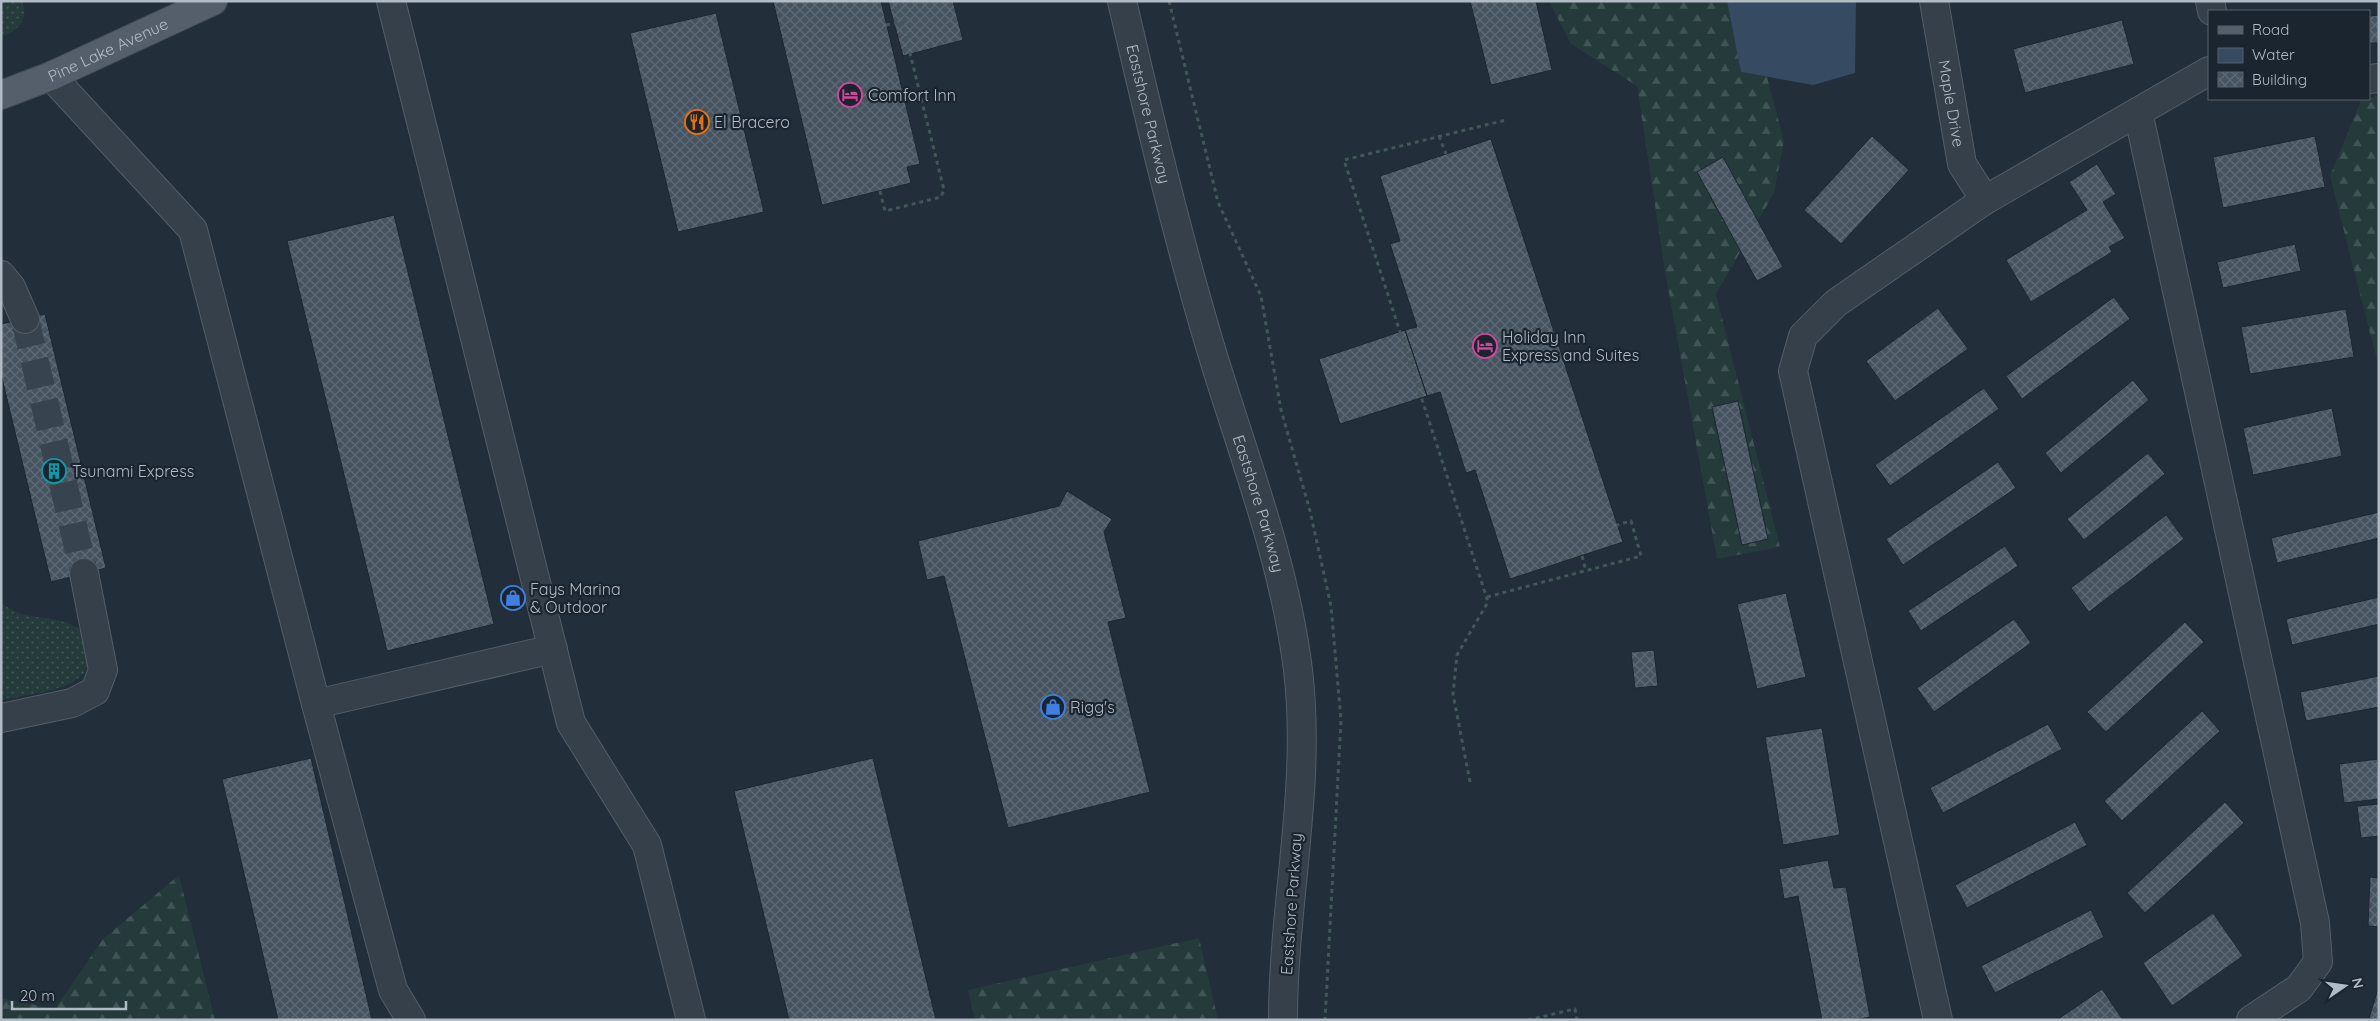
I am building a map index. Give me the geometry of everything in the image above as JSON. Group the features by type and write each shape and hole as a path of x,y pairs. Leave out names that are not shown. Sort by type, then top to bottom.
{"main road":[{"name":"Pine Lake Avenue","path":"1,95 51,76 214,1"}],"street":[{"path":"391,1 572,723 647,845 691,1020"},
{"name":"Eastshore Parkway","path":"1122,1 1184,259 1270,537 1290,618 1298,672 1302,755 1286,952 1283,1020"},
{"name":"Maple Drive","path":"1934,1 1962,164 1985,200"},
{"path":"1938,1020 1792,370 1803,336 1836,303 1985,200 2208,72"},
{"path":"51,76 193,230 316,704 393,990 411,1020"},
{"path":"2138,112 2315,923 2318,962 2299,988 2251,1020"},
{"path":"1,275 11,287 25,319"},
{"path":"1,718 72,703 95,691 103,670 84,573"},
{"path":"316,704 553,649"}],"path":[{"path":"880,191 885,211 941,196 944,190 898,1"},
{"path":"886,25 902,22"},
{"path":"1470,782 1453,694 1457,655 1488,602 1487,597 1344,160 1506,120"},
{"path":"1439,136 1446,154"},
{"path":"1410,364 1416,362"},
{"path":"1487,597 1641,556 1631,521 1617,525"},
{"path":"1582,556 1586,571"},
{"path":"1528,1020 1575,1009 1577,1020"}],"green space":[{"path":"1,1 22,1 24,14 17,28 1,37"},
{"path":"1549,1 1727,1 1741,72 1767,77 1784,141 1774,193 1716,294 1780,547 1717,559 1665,271 1637,86 1571,44"},
{"path":"2379,95 2379,368 2330,176 2361,100 2370,100 2370,98"},
{"path":"1,602 21,613 64,622 83,632 88,658 87,666 82,674 74,681 63,686 36,694 1,700"},
{"path":"179,875 215,1020 1,1020 1,998 55,1009 103,939"},
{"path":"1199,938 1218,1020 975,1020 968,990"}],"water":[{"path":"1727,1 1856,1 1855,73 1813,85 1741,72"}],"building":[{"name":"Comfort Inn","path":"773,1 881,1 920,164 907,167 911,183 822,205"},
{"path":"888,1 953,1 963,40 903,56"},
{"path":"1470,1 1536,1 1552,70 1491,85"},
{"name":"El Bracero","path":"716,13 764,212 678,232 630,33"},
{"path":"2379,15 2379,43 2370,43 2370,16"},
{"path":"2122,20 2134,64 2025,93 2013,49"},
{"path":"1872,136 1909,170 1841,244 1804,210"},
{"path":"2315,136 2325,187 2223,208 2213,157"},
{"name":"Holiday Inn Express and Suites","path":"1491,139 1623,542 1510,579 1475,470 1466,473 1440,392 1427,396 1405,330 1417,327 1390,244 1400,241 1380,176"},
{"path":"1723,157 1783,267 1757,281 1697,172"},
{"path":"2097,164 2116,194 2103,202 2125,238 2109,247 2112,252 2031,302 2006,260 2087,210 2069,182"},
{"path":"394,215 494,624 387,651 287,241"},
{"path":"2295,244 2301,271 2223,288 2217,262"},
{"path":"2114,297 2130,319 2022,399 2006,376"},
{"path":"1938,308 1968,349 1895,401 1866,361"},
{"path":"2346,309 2354,357 2250,374 2241,327"},
{"name":"Tsunami Express","path":"45,314 106,568 51,582 1,374 1,324"},
{"path":"1405,330 1427,396 1340,424 1319,359"},
{"path":"2133,380 2149,400 2061,473 2045,453"},
{"path":"1984,388 1999,409 1890,486 1875,465"},
{"path":"1738,401 1768,539 1742,545 1712,407"},
{"path":"2332,408 2342,456 2253,475 2243,428"},
{"path":"2148,453 2165,474 2084,540 2067,519"},
{"path":"1998,462 2016,488 1903,565 1886,539"},
{"name":"Rigg's","path":"1067,491 1112,519 1104,532 1126,618 1108,622 1150,792 1008,828 944,576 927,580 918,541 1059,506"},
{"path":"2379,512 2379,538 2277,563 2271,538"},
{"path":"2166,515 2184,539 2089,612 2071,588"},
{"path":"2005,546 2018,566 1921,631 1908,611"},
{"path":"1786,593 1806,677 1757,689 1737,604"},
{"path":"2379,597 2379,624 2292,645 2286,619"},
{"path":"2014,619 2031,643 1934,712 1917,688"},
{"path":"2185,622 2204,642 2106,732 2087,712"},
{"path":"1654,650 1658,686 1635,688 1631,652"},
{"path":"2379,676 2379,707 2306,721 2300,692"},
{"path":"2202,711 2220,731 2122,821 2104,801"},
{"path":"2048,724 2062,749 1943,813 1930,788"},
{"path":"1822,728 1840,835 1783,845 1765,737"},
{"path":"311,758 372,1020 278,1020 222,779"},
{"path":"873,758 936,1020 789,1020 734,791"},
{"path":"2378,759 2379,799 2344,803 2339,764"},
{"path":"2225,802 2244,823 2145,913 2127,893"},
{"path":"2379,804 2379,836 2361,838 2357,806"},
{"path":"2075,822 2087,845 1967,908 1955,885"},
{"path":"1828,860 1834,888 1846,887 1870,1017 1855,1020 1822,1020 1798,896 1784,899 1779,869"},
{"path":"2370,877 2379,878 2379,927 2368,926"},
{"path":"2091,910 2104,937 1995,993 1981,966"},
{"path":"2213,913 2243,956 2172,1006 2143,963"},
{"path":"2379,986 2379,1020 2375,1020 2369,1018"},
{"path":"2102,989 2123,1020 2057,1020"}],"tunnel":[{"path":"25,319 84,573"}],"place":[{"name":"Comfort Inn","path":"850,95"},
{"name":"El Bracero","path":"697,122"},
{"name":"Holiday Inn Express and Suites","path":"1485,346"},
{"name":"Tsunami Express","path":"54,471"},
{"name":"Fays Marina & Outdoor","path":"513,598"},
{"name":"Rigg's","path":"1053,707"}]}
